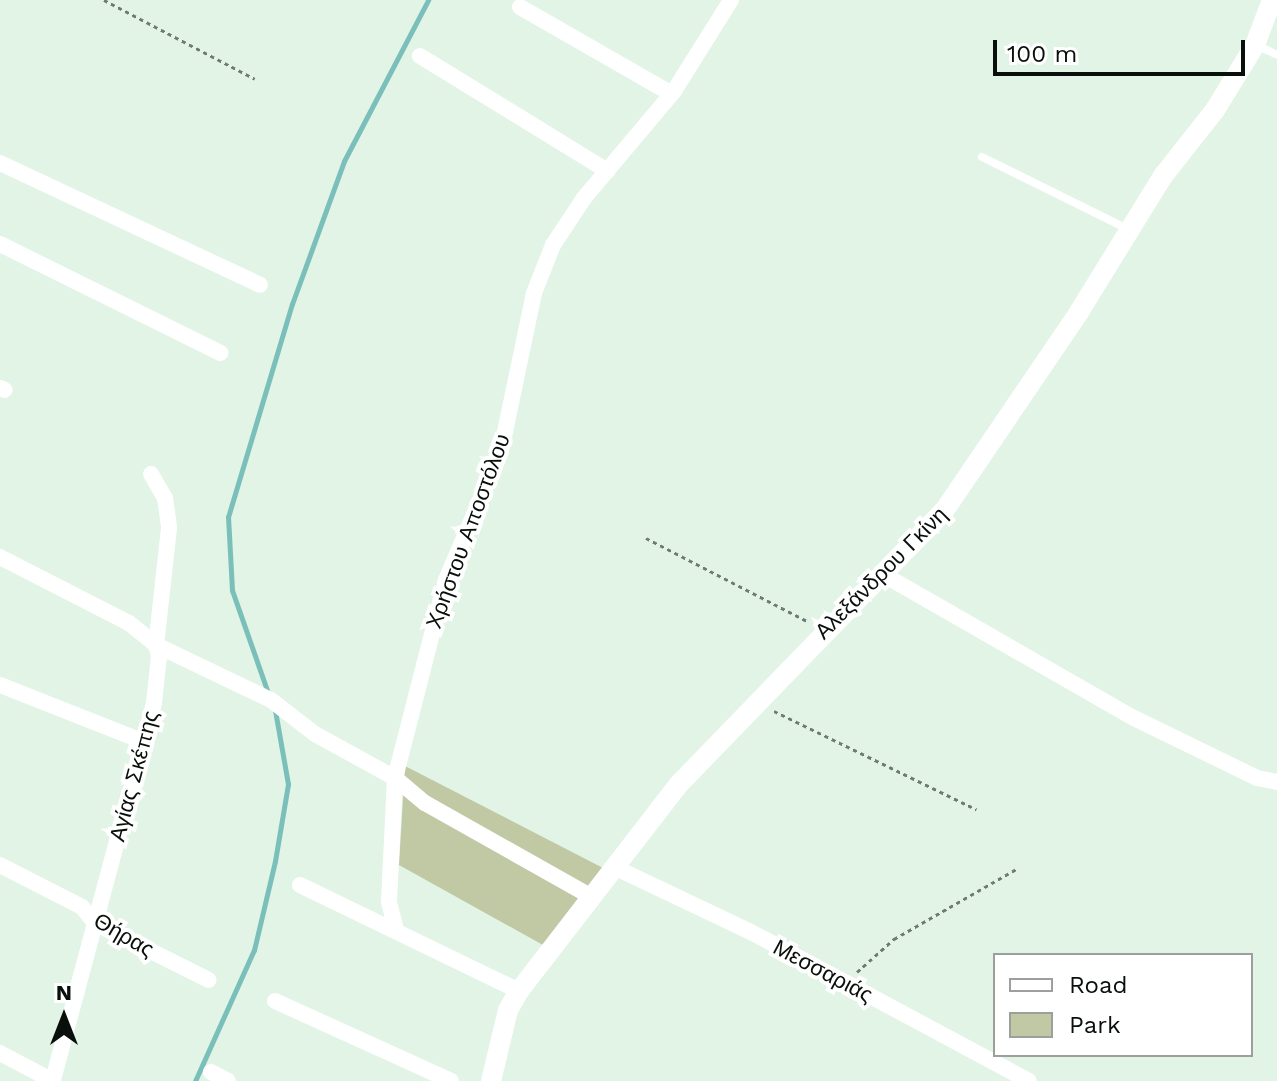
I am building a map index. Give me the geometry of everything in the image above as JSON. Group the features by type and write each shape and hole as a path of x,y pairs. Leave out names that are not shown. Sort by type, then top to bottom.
{"street":[{"name":"Χρήστου Αποστόλου","path":"396,930 389,901 395,778 446,580 501,451 534,293 553,245 608,171 672,94 731,0"},
{"name":"Αλεξάνδρου Γκίνη","path":"491,1081 508,1010 590,896 680,783 755,701 822,632 884,575 944,511 998,435 1130,229 1255,45 1272,0"},
{"path":"520,7 672,94"},
{"path":"420,56 608,171"},
{"path":"0,163 260,285"},
{"path":"0,244 221,353"},
{"name":"Αγίας Σκέπης","path":"53,1081 154,703 156,645 169,528 165,498 151,474"},
{"path":"0,557 129,623 156,645 271,700 315,734 395,778 425,803 590,896"},
{"path":"884,575 1134,718 1257,778 1277,782"},
{"path":"0,685 142,741"},
{"name":"Θήρας","path":"0,865 82,907 95,923 209,980"},
{"name":"Μεσσαριάς","path":"614,867 846,982 1029,1081"},
{"path":"300,885 519,991"},
{"path":"275,1001 451,1081"},
{"path":"0,1053 53,1081"},
{"path":"211,1072 228,1081"}],"lane":[{"path":"1255,45 1277,55"},
{"path":"982,157 1130,229"}],"path":[{"path":"104,0 255,79"},
{"path":"646,538 797,613 822,632"},
{"path":"755,701 976,809"},
{"path":"846,982 894,939 1016,869"}],"green space":[{"path":"405,766 603,868 543,945 399,865"}],"waterway":[{"path":"268,693 232,590 228,517 292,304 344,161 428,0"},
{"path":"195,1081 254,950 275,861 288,784 275,710"}]}
